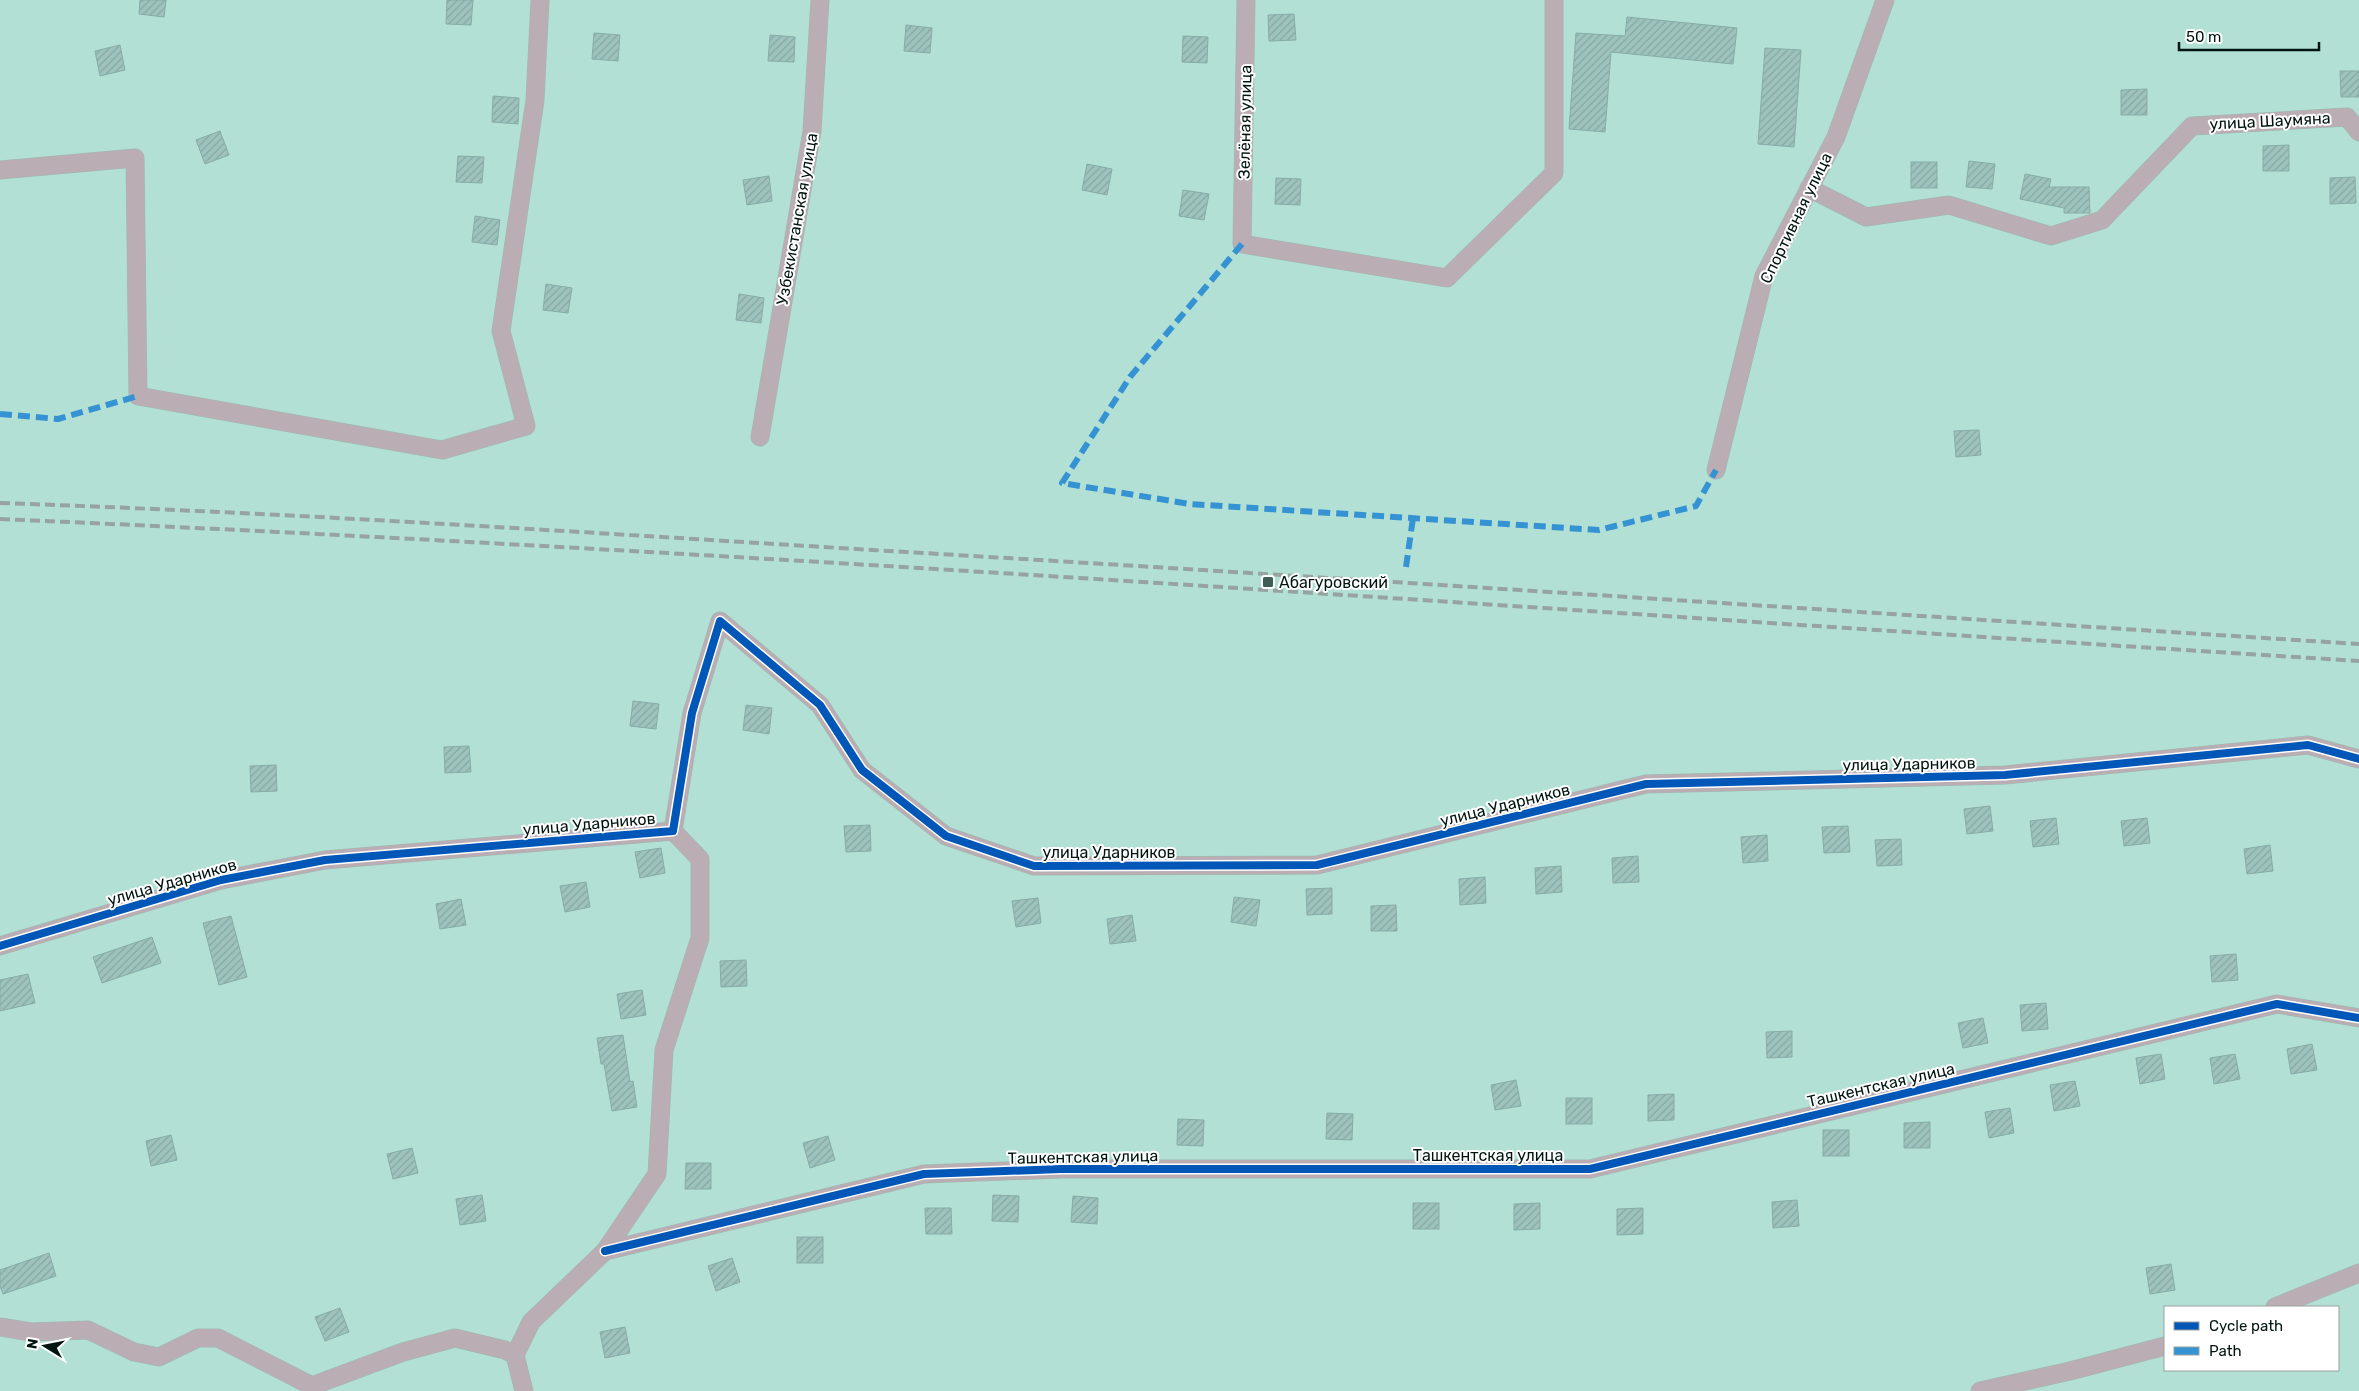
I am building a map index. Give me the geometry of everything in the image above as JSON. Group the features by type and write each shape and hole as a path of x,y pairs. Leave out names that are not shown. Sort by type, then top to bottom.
{"street":[{"path":"0,170 135,158 138,396 442,450 526,426 501,331 535,100 540,0"},
{"name":"Узбекистанская улица","path":"760,437 812,131 820,0"},
{"name":"Зелёная улица","path":"1246,0 1242,244 1447,278 1554,173 1554,0"},
{"name":"Спортивная улица","path":"1716,470 1764,276 1836,137 1885,0"},
{"name":"улица Шаумяна","path":"1809,188 1866,217 1949,205 2051,236 2102,220 2192,126 2347,117 2359,132"},
{"name":"улица Ударников","path":"0,946 221,880 325,860 673,831 692,712 720,621 820,705 862,770 946,836 1034,866 1316,865 1646,784 2005,775 2308,745 2359,759"},
{"path":"524,1391 515,1355 531,1322 605,1252 657,1174 664,1050 700,938 700,860 673,831"},
{"name":"Ташкентская улица","path":"605,1252 924,1174 1061,1169 1590,1169 2277,1004 2359,1018"},
{"path":"2277,1306 2359,1273"},
{"path":"0,1327 31,1332 88,1330 134,1352 159,1357 198,1338 218,1338 312,1386 404,1352 454,1338 505,1350 515,1355"},
{"path":"1980,1391 2070,1371 2164,1346"}],"building":[{"path":"140,0 166,0 164,17 139,14"},
{"path":"447,0 473,0 471,25 446,24"},
{"path":"1294,14 1296,40 1269,41 1268,15"},
{"path":"1627,17 1737,28 1733,64 1611,52 1605,132 1569,129 1576,33 1625,36"},
{"path":"906,25 932,28 930,53 904,51"},
{"path":"594,33 620,35 618,61 592,59"},
{"path":"770,35 795,37 794,62 768,61"},
{"path":"1183,36 1208,37 1207,63 1182,62"},
{"path":"120,45 125,70 100,76 95,51"},
{"path":"1765,48 1801,50 1794,147 1758,144"},
{"path":"2340,71 2359,71 2359,97 2341,97"},
{"path":"2147,89 2147,115 2121,115 2121,90"},
{"path":"493,96 519,98 518,124 492,122"},
{"path":"220,131 229,155 205,164 196,140"},
{"path":"2289,145 2289,171 2263,171 2263,146"},
{"path":"458,156 484,157 482,183 456,182"},
{"path":"1969,161 1995,164 1992,189 1966,187"},
{"path":"1911,162 1937,162 1937,188 1911,188"},
{"path":"1087,164 1112,169 1107,195 1082,190"},
{"path":"2025,174 2051,179 2049,187 2089,187 2090,213 2064,213 2064,208 2020,199"},
{"path":"769,176 772,201 747,205 743,180"},
{"path":"2355,177 2356,203 2330,204 2330,178"},
{"path":"1276,178 1301,179 1300,205 1275,204"},
{"path":"1183,190 1209,194 1204,220 1179,216"},
{"path":"475,216 500,220 497,245 472,242"},
{"path":"546,284 572,288 568,313 543,310"},
{"path":"739,294 764,298 761,323 736,320"},
{"path":"1979,430 1981,455 1956,457 1954,431"},
{"path":"633,701 659,704 656,729 630,726"},
{"path":"746,705 772,708 769,734 743,730"},
{"path":"469,746 471,772 445,773 444,747"},
{"path":"276,765 277,791 251,792 250,766"},
{"path":"1990,806 1993,831 1967,834 1964,809"},
{"path":"2056,818 2059,844 2033,847 2030,821"},
{"path":"2147,818 2150,843 2124,846 2121,821"},
{"path":"870,825 871,851 846,852 844,826"},
{"path":"1848,826 1850,852 1824,853 1822,827"},
{"path":"1767,835 1768,861 1743,863 1741,837"},
{"path":"1901,839 1902,865 1877,866 1875,840"},
{"path":"2270,845 2273,871 2247,874 2244,849"},
{"path":"661,848 665,873 640,878 635,852"},
{"path":"1638,856 1639,882 1613,883 1612,858"},
{"path":"1561,866 1562,892 1536,894 1535,868"},
{"path":"1485,877 1486,903 1460,905 1459,879"},
{"path":"586,882 590,907 565,912 560,886"},
{"path":"1332,888 1332,914 1307,915 1306,889"},
{"path":"1234,897 1260,900 1256,926 1231,922"},
{"path":"1038,898 1041,923 1016,927 1012,901"},
{"path":"461,899 466,925 440,929 436,904"},
{"path":"1396,905 1397,931 1371,931 1371,906"},
{"path":"1132,915 1136,941 1110,944 1107,919"},
{"path":"231,916 247,977 219,985 203,923"},
{"path":"152,937 161,963 102,983 93,957"},
{"path":"2236,954 2238,980 2212,982 2210,956"},
{"path":"746,960 747,986 721,987 720,961"},
{"path":"28,974 35,1003 0,1011 0,980"},
{"path":"642,990 646,1015 621,1019 617,994"},
{"path":"2046,1003 2048,1029 2022,1031 2020,1005"},
{"path":"1983,1018 1988,1043 1963,1048 1958,1023"},
{"path":"1792,1031 1792,1057 1767,1058 1766,1032"},
{"path":"623,1035 630,1082 633,1081 637,1107 612,1111 604,1064 601,1064 597,1038"},
{"path":"2312,1044 2317,1070 2291,1074 2287,1049"},
{"path":"2161,1054 2165,1079 2140,1084 2136,1058"},
{"path":"2235,1054 2240,1079 2214,1084 2210,1058"},
{"path":"1516,1080 1521,1106 1495,1110 1491,1085"},
{"path":"2075,1081 2080,1106 2054,1111 2050,1085"},
{"path":"1674,1094 1674,1120 1648,1121 1648,1095"},
{"path":"1566,1098 1592,1098 1592,1124 1566,1124"},
{"path":"2010,1108 2014,1133 1989,1138 1985,1112"},
{"path":"1327,1113 1353,1114 1352,1140 1326,1139"},
{"path":"1178,1119 1204,1120 1203,1146 1177,1145"},
{"path":"1930,1122 1930,1148 1904,1148 1904,1123"},
{"path":"1823,1130 1849,1130 1849,1156 1823,1156"},
{"path":"171,1135 177,1160 151,1166 146,1141"},
{"path":"828,1136 835,1160 810,1168 803,1143"},
{"path":"412,1148 418,1173 393,1179 387,1154"},
{"path":"686,1163 711,1163 711,1189 685,1189"},
{"path":"482,1195 486,1221 460,1225 456,1199"},
{"path":"993,1195 1019,1196 1018,1222 992,1221"},
{"path":"1073,1196 1098,1198 1097,1224 1071,1222"},
{"path":"1797,1200 1799,1226 1773,1228 1772,1202"},
{"path":"1413,1203 1439,1203 1439,1229 1413,1229"},
{"path":"1540,1203 1540,1229 1514,1230 1514,1204"},
{"path":"925,1208 951,1208 952,1234 926,1234"},
{"path":"1643,1208 1643,1234 1617,1235 1617,1209"},
{"path":"797,1237 823,1237 823,1263 797,1263"},
{"path":"49,1253 56,1276 3,1294 0,1286 0,1270"},
{"path":"732,1258 740,1282 716,1291 708,1266"},
{"path":"2171,1264 2175,1290 2150,1294 2146,1268"},
{"path":"340,1308 349,1332 325,1341 315,1317"},
{"path":"625,1327 630,1353 605,1358 600,1332"}],"railway":[{"path":"0,503 223,512 556,531 1256,573 2359,644"},
{"path":"0,519 295,533 885,566 2359,661"}],"marked path":[{"path":"1242,244 1130,377 1062,483 1190,504 1599,530 1696,506 1716,470"},
{"path":"0,414 58,419 138,396"},
{"path":"1406,567 1413,518"}],"cycle path":[{"path":"0,946 221,880 325,860 673,831 692,713 720,621 820,705 862,770 946,836 1034,866 1317,865 1646,784 2005,775 2308,745 2359,759"},
{"path":"605,1251 924,1174 1061,1169 1590,1169 2277,1004 2359,1018"}],"place":[{"name":"Абагуровский","path":"1268,582"}]}
